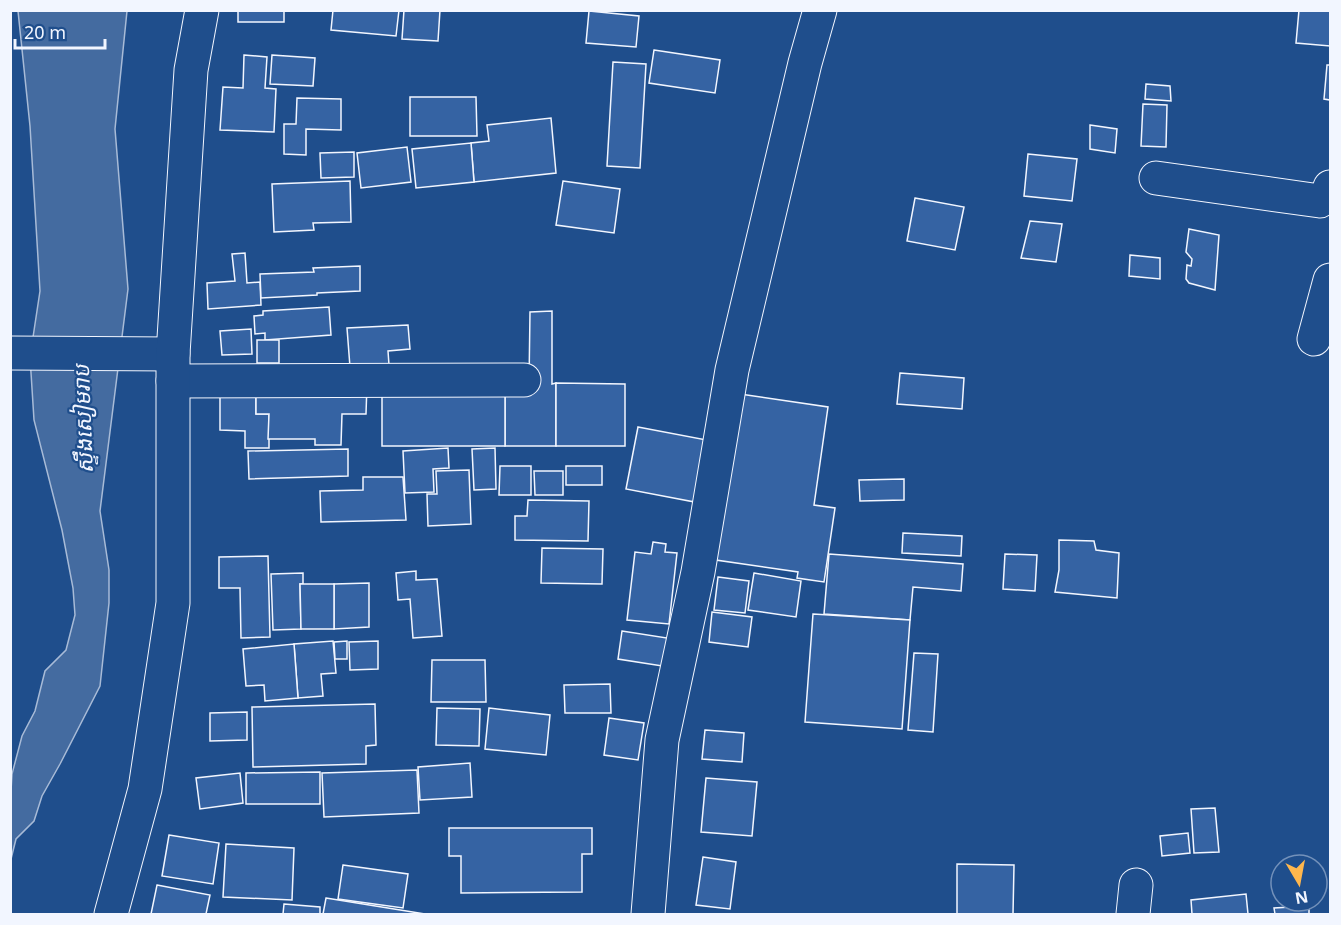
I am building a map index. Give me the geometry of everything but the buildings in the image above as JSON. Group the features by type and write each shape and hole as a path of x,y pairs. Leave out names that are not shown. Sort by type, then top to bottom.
{"street":[{"path":"111,915 145,789 172,603 173,368 191,70 202,10"},
{"path":"648,915 662,740 698,572 732,370 805,63 820,10"},
{"path":"1156,178 1320,201 1329,193"},
{"path":"1314,339 1330,280"},
{"path":"12,353 134,354 173,368 524,380"}],"water":[{"name":"ស្ទឹងសៀមរាប","path":"18,11 127,11 115,129 128,289 100,511 109,570 109,603 100,686 42,796 34,821 16,839 11,859 12,774 22,736 35,711 45,671 66,650 75,615 73,588 62,530 34,420 30,357 40,291 30,126"}]}
